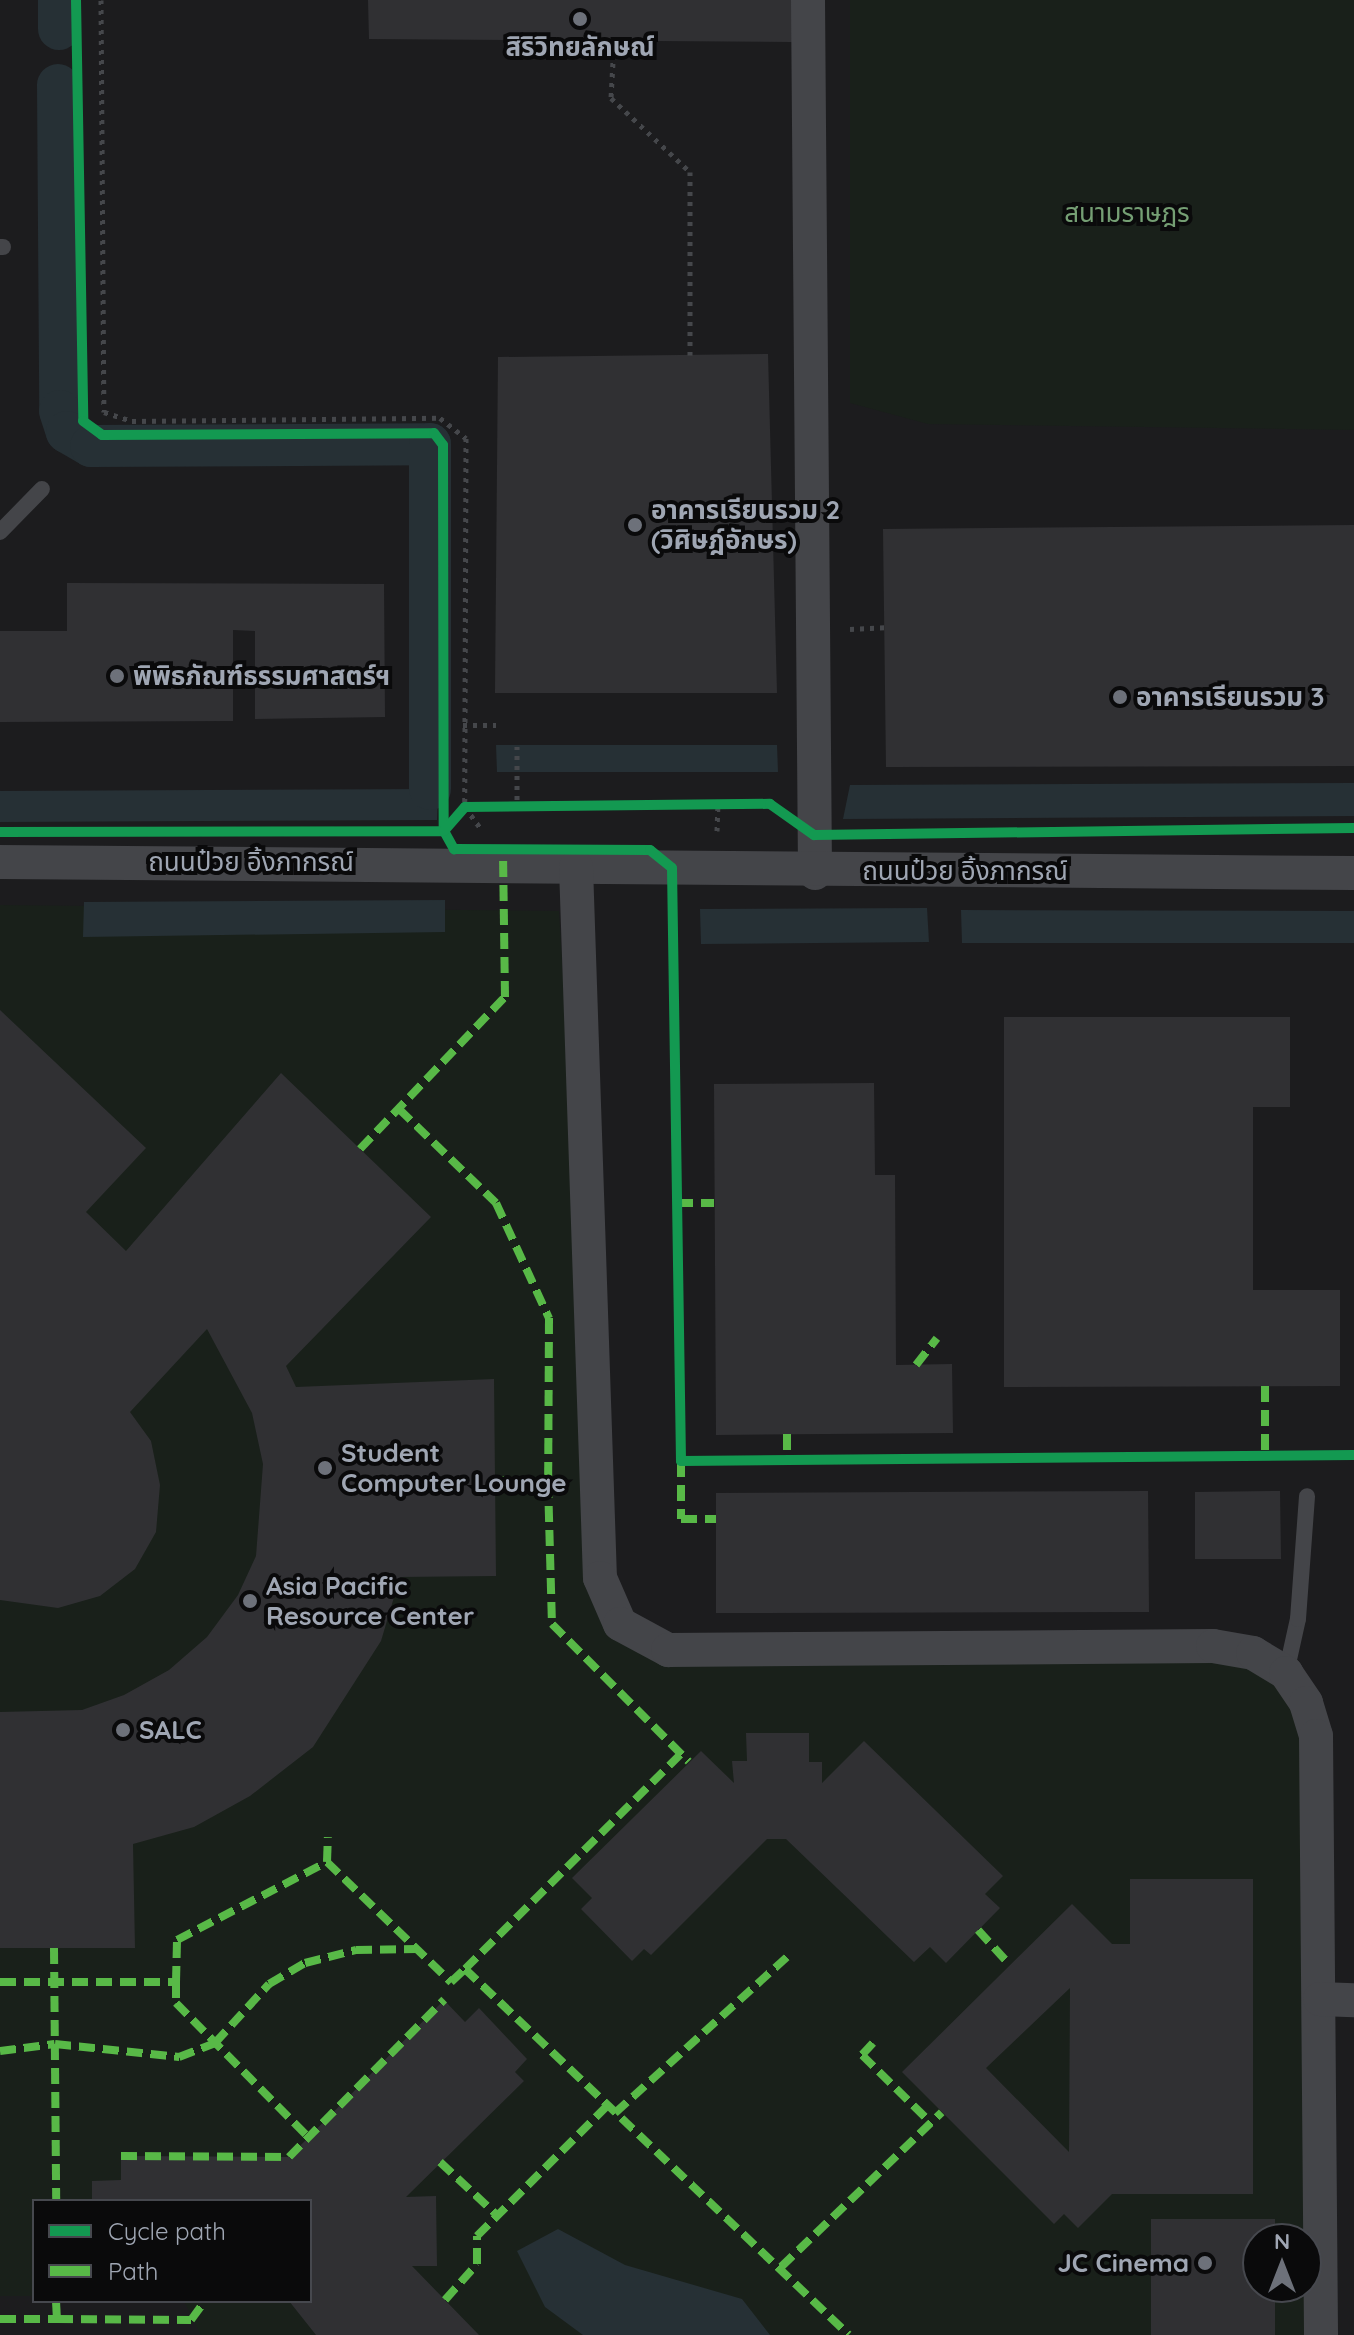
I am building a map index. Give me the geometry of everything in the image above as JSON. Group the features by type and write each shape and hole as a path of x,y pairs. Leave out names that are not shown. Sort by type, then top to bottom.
{"street":[{"path":"808,0 815,873"},
{"name":"ถนนป๋วย อิ้งภากรณ์","path":"0,862 503,862 576,867 815,873 1354,873"},
{"path":"576,867 600,1578 620,1624 668,1650 1213,1646 1253,1653 1286,1673 1306,1703 1316,1736 1321,2335"},
{"path":"1320,1999 1354,2000"}],"lane":[{"path":"0,532 42,489"},
{"path":"1286,1673 1298,1619 1307,1496"}],"path":[{"path":"101,0 104,412 132,421 440,418 466,438 462,811 478,807"},
{"path":"614,43 611,98 690,172 690,355"},
{"path":"132,435 178,435"},
{"path":"843,629 885,627"},
{"path":"463,725 496,725"},
{"path":"517,746 517,807"},
{"path":"703,805 731,804"},
{"path":"703,830 719,831 718,805"},
{"path":"504,807 533,806"}],"shaded area":[{"path":"0,0 1354,0 1354,2335 0,2335"},
{"path":"496,745 777,745 778,772 497,772"},
{"path":"1354,783 1354,816 843,819 850,785"},
{"path":"438,789 437,820 0,822 0,791"},
{"path":"445,900 445,932 83,937 84,902"},
{"path":"927,908 929,942 701,944 700,909"},
{"path":"961,910 1354,911 1354,943 962,943"},
{"path":"558,2229 625,2265 742,2299 770,2335 583,2335 545,2307 517,2251"}],"green space":[{"name":"สนามราษฎร","path":"850,0 1354,0 1354,430 928,424 850,403"},
{"path":"0,905 559,911 600,1578 668,1650 1213,1646 1286,1673 1316,1736 1319,2223 1242,2223 1242,2303 1320,2303 1320,2335 201,2335 185,2303 312,2303 312,2199 32,2199 32,2296 0,2296"}],"building":[{"name":"สิริวิทยลักษณ์","path":"368,0 792,0 792,42 369,39"},
{"name":"อาคารเรียนรวม 2 (วิศิษฎ์อักษร)","path":"768,354 777,693 495,693 498,357"},
{"name":"อาคารเรียนรวม 3","path":"1354,525 1354,766 886,767 883,529"},
{"path":"67,583 384,584 385,717 255,719 255,631 233,630 233,721 0,722 0,631 67,631"},
{"path":"0,1010 146,1148 86,1212 126,1251 281,1073 431,1217 286,1366 296,1387 494,1379 496,1576 400,1577 381,1641 313,1747 250,1796 194,1827 133,1844 135,1948 0,1948 0,1712 82,1710 124,1695 169,1670 207,1637 238,1595 256,1556 263,1464 252,1413 207,1329 130,1412 151,1441 160,1485 156,1532 135,1569 100,1596 58,1608 0,1600"},
{"path":"1004,1017 1290,1017 1290,1107 1253,1107 1253,1290 1340,1290 1340,1386 1004,1387"},
{"path":"874,1083 875,1175 895,1175 896,1365 952,1364 953,1433 716,1435 714,1084"},
{"path":"1148,1491 1149,1612 716,1613 716,1493"},
{"path":"1280,1491 1281,1559 1195,1559 1195,1492"},
{"path":"746,1733 809,1733 809,1762 822,1762 822,1783 864,1741 1003,1876 985,1894 1000,1908 946,1963 930,1947 914,1962 786,1839 767,1839 651,1955 644,1949 632,1961 581,1909 592,1898 572,1878 701,1751 734,1783 732,1761 747,1761"},
{"path":"1130,1879 1253,1879 1253,2194 1112,2194 1078,2228 1064,2214 1054,2224 902,2072 1072,1904 1112,1944 1130,1944","holes":["1070,1988 1069,2152 986,2068"]},
{"path":"444,2000 465,2022 479,2008 527,2059 515,2072 524,2081 406,2197 436,2196 437,2266 412,2266 479,2335 316,2335 291,2303 312,2303 312,2199 92,2199 92,2181 121,2180 121,2156 289,2157"},
{"name":"JC Cinema","path":"1151,2219 1275,2219 1275,2223 1242,2223 1242,2303 1275,2303 1275,2335 1151,2335"}],"waterway":[{"path":"59,0 59,29"},
{"path":"58,85 60,411 67,432 91,446 430,444 430,789"}],"marked path":[{"path":"360,1149 505,997 503,849"},
{"path":"399,1109 496,1203 549,1318 548,1482"},
{"path":"677,1203 714,1203"},
{"path":"916,1365 937,1338"},
{"path":"1265,1386 1265,1455"},
{"path":"787,1434 787,1460"},
{"path":"681,1461 681,1519 716,1519"},
{"path":"495,1480 548,1482 552,1624 689,1762"},
{"path":"465,1969 681,1754"},
{"path":"327,1862 328,1837"},
{"path":"0,1982 176,1982 177,1940 327,1862 451,1982 465,1969 849,2335"},
{"path":"978,1930 1010,1965"},
{"path":"54,1948 56,2199"},
{"path":"0,2051 55,2044 179,2057 215,2043 269,1984 305,1963 356,1950 417,1949"},
{"path":"615,2113 787,1957"},
{"path":"176,1982 176,2003 309,2138"},
{"path":"121,2156 289,2157 444,2000"},
{"path":"873,2043 862,2055 930,2122"},
{"path":"445,2300 477,2264 477,2236 608,2105"},
{"path":"781,2267 942,2112"},
{"path":"440,2162 498,2216"},
{"path":"56,2303 57,2319 191,2320 204,2303"},
{"path":"0,2319 57,2319"}],"cycle path":[{"path":"76,0 83,421 102,435 434,433 443,445 444,831 454,849 650,850 672,868 681,1461 1354,1455"},
{"path":"0,832 444,831 465,807 770,804 814,835 1354,828"}],"place":[{"name":"สิริวิทยลักษณ์","path":"580,19"},
{"name":"อาคารเรียนรวม 2 (วิศิษฎ์อักษร)","path":"635,525"},
{"name":"พิพิธภัณฑ์ธรรมศาสตร์ฯ","path":"117,676"},
{"name":"อาคารเรียนรวม 3","path":"1120,697"},
{"name":"Student Computer Lounge","path":"325,1468"},
{"name":"Asia Pacific Resource Center","path":"250,1601"},
{"name":"SALC","path":"123,1730"},
{"name":"JC Cinema","path":"1205,2263"}]}
